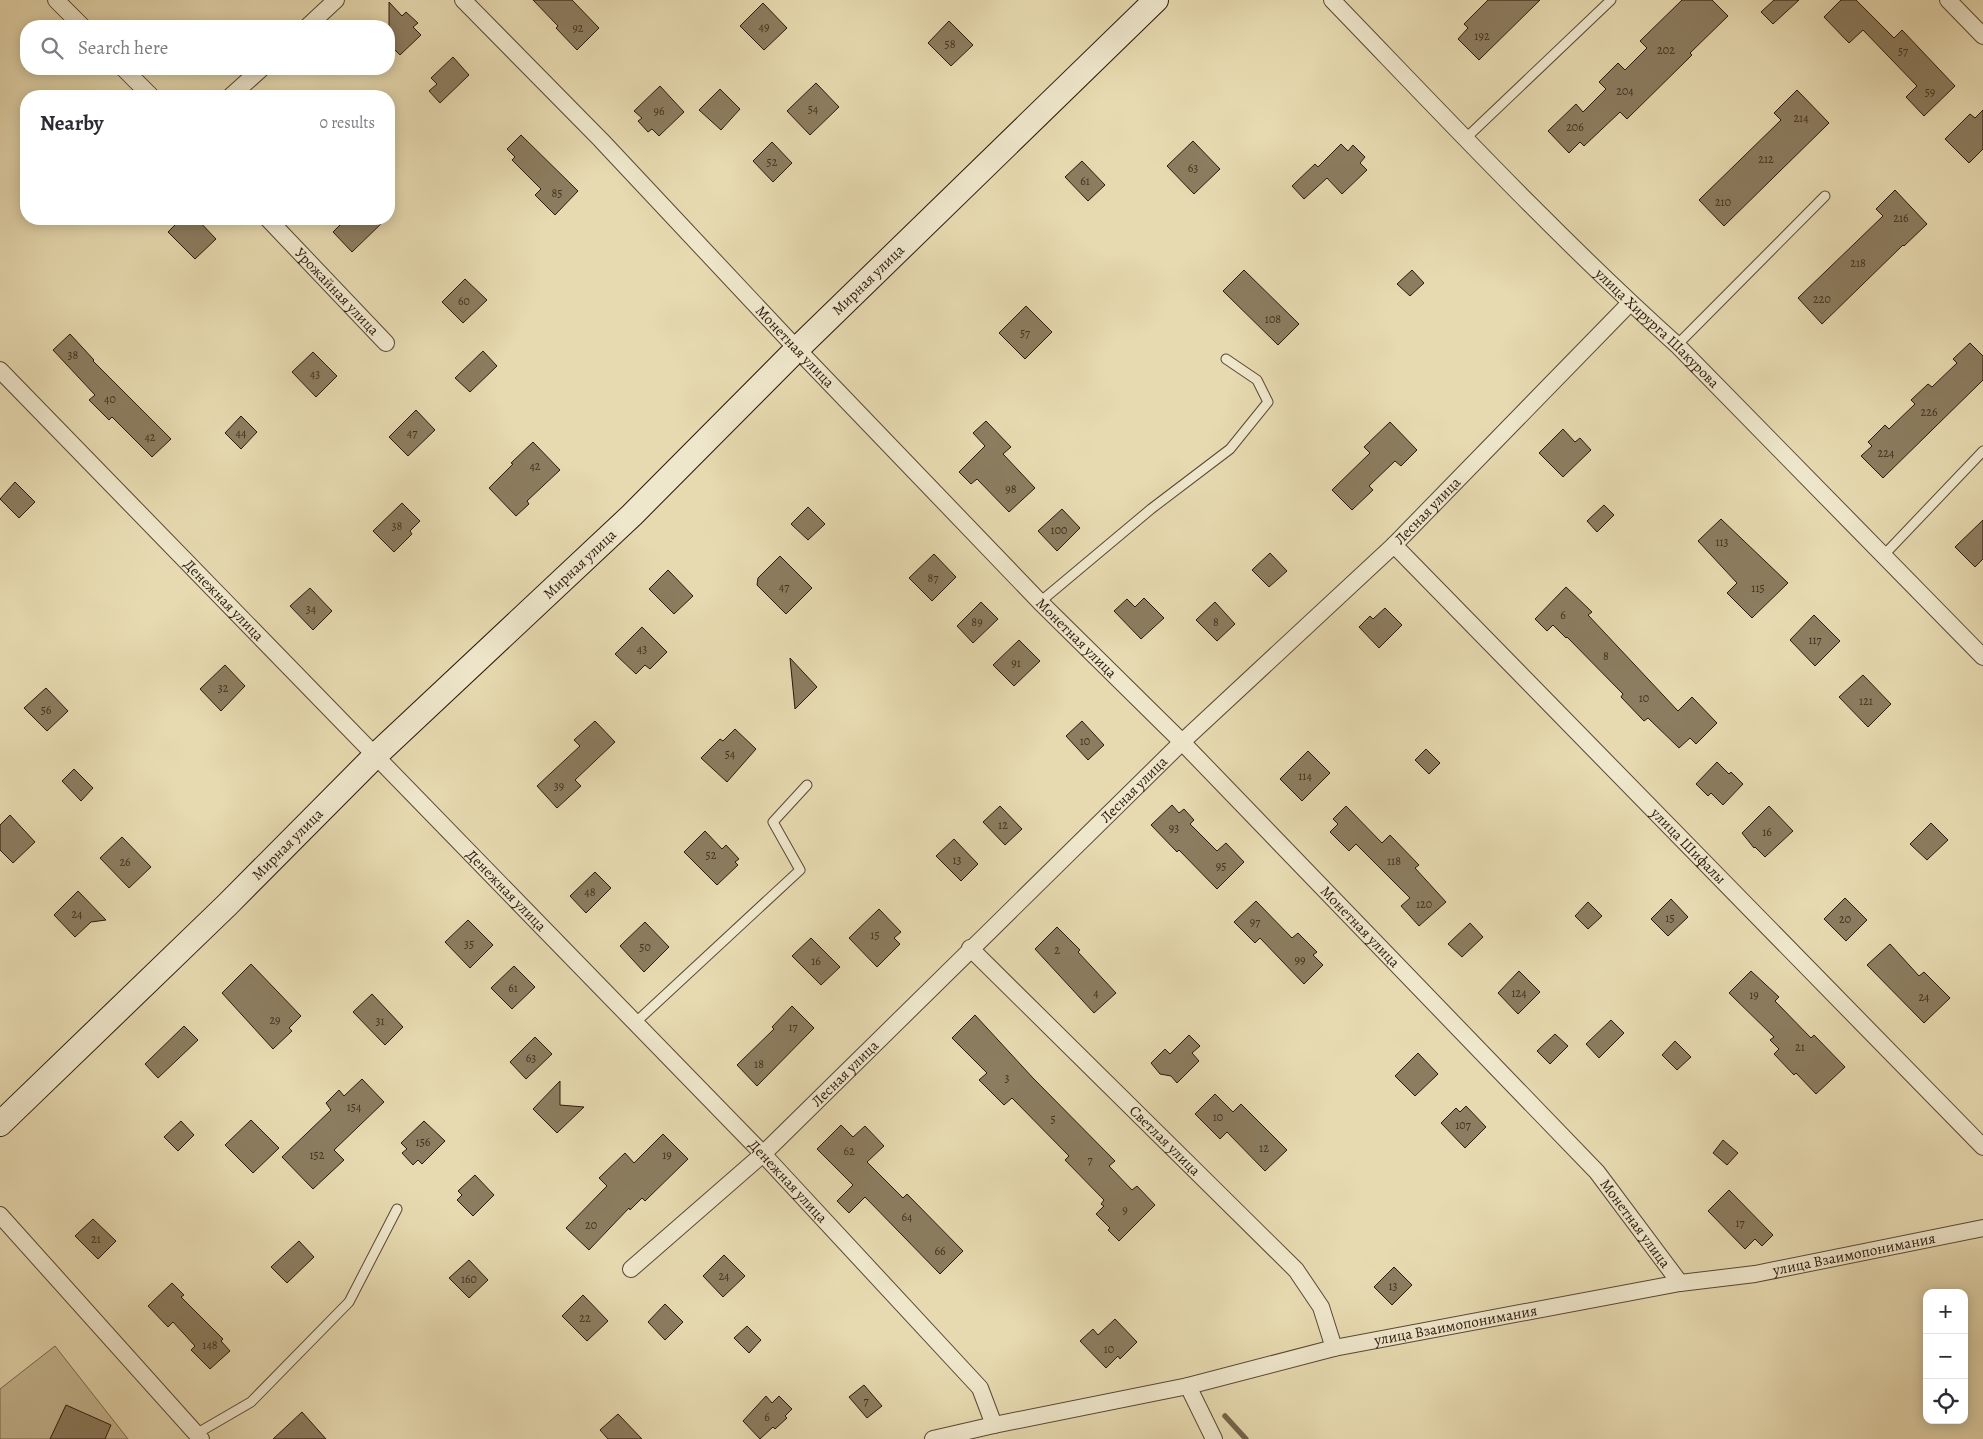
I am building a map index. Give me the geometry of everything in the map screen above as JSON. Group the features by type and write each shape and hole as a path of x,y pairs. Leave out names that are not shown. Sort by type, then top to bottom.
{"street":[{"path":"56,0 76,20"},
{"path":"314,20 336,0"},
{"name":"Монетная улица","path":"463,0 601,140 797,349 1040,602 1182,742 1597,1172 1680,1283"},
{"name":"Мирная улица","path":"0,1124 220,912 376,755 632,515 797,349 1156,0"},
{"name":"улица Хирурга Шакурова","path":"1332,0 1465,139 1630,302 1677,345 1983,657"},
{"path":"1948,0 1983,36"},
{"path":"130,75 144,90"},
{"path":"238,90 254,75"},
{"name":"Урожайная улица","path":"274,225 386,343"},
{"name":"Лесная улица","path":"631,1269 763,1154 970,948 1182,742 1394,545 1630,302"},
{"name":"Денежная улица","path":"0,370 763,1154 980,1388 994,1425"},
{"name":"улица Шифалы","path":"1394,545 1983,1147"},
{"name":"Светлая улица","path":"970,948 1296,1270 1321,1307 1334,1348"},
{"path":"0,1215 198,1436"},
{"name":"улица Взаимопонимания","path":"933,1439 1188,1386 1334,1348 1680,1283 1755,1274 1983,1228"},
{"path":"1188,1386 1214,1439"}],"lane":[{"path":"1465,139 1611,0"},
{"path":"1677,345 1825,196"},
{"path":"1040,602 1151,509 1230,449 1263,411 1268,402 1257,380 1226,359"},
{"path":"1882,556 1983,451"},
{"path":"636,1022 800,870 773,822 807,785"},
{"path":"198,1436 251,1402 349,1302 398,1209"}],"shaded area":[{"path":"55,1346 128,1439 0,1439 0,1389"}],"building":[{"path":"533,0 572,0 599,28 577,50 556,28 558,26"},
{"path":"1488,0 1540,0 1479,60 1458,39 1468,28 1464,24"},
{"path":"1682,0 1712,0 1728,16 1690,53 1692,55 1627,119 1620,112 1584,146 1580,142 1569,153 1548,131 1576,104 1583,112 1606,89 1599,82 1618,63 1625,70 1647,48 1640,41"},
{"path":"1774,0 1799,0 1773,24 1761,12"},
{"path":"1841,0 1856,0 1894,38 1902,30 1955,86 1924,116 1906,97 1917,86 1863,30 1849,43 1824,17"},
{"path":"389,2 402,16 406,12 418,23 413,27 421,35 400,55 395,50 395,20 389,20"},
{"path":"763,3 787,28 764,50 740,26"},
{"path":"949,21 973,45 951,66 928,43"},
{"path":"453,57 469,75 440,103 429,91 437,84 431,78"},
{"path":"816,83 839,107 810,135 787,111"},
{"path":"660,86 684,112 659,136 652,129 648,132 638,121 642,118 634,111"},
{"path":"720,89 740,109 721,130 699,110"},
{"path":"1797,90 1829,123 1724,226 1699,200 1781,120 1774,113"},
{"path":"1983,110 1983,149 1969,163 1945,139 1970,114 1975,118"},
{"path":"521,135 578,191 555,215 535,195 541,189 512,160 515,157 507,149"},
{"path":"1193,141 1220,169 1194,194 1167,166"},
{"path":"772,142 792,163 773,182 753,161"},
{"path":"1341,144 1348,151 1353,145 1365,157 1360,163 1367,170 1342,194 1327,178 1304,199 1292,186 1315,164 1318,167"},
{"path":"1082,161 1105,185 1088,201 1065,177"},
{"path":"1895,190 1927,224 1822,324 1798,298 1883,216 1876,209"},
{"path":"175,225 203,225 216,239 195,259 168,232"},
{"path":"340,225 380,225 352,252 333,232"},
{"path":"1244,270 1299,324 1278,345 1223,291"},
{"path":"1412,270 1424,283 1410,296 1397,284"},
{"path":"465,279 487,300 463,323 442,302"},
{"path":"1026,306 1052,332 1025,359 999,333"},
{"path":"70,334 93,361 171,439 152,457 112,417 109,420 89,400 95,395 53,350"},
{"path":"1970,343 1983,356 1983,380 1883,478 1861,456 1872,446 1868,442 1885,425 1889,429 1915,404 1911,400 1928,384 1932,387 1957,363 1953,359"},
{"path":"483,351 497,366 470,392 455,378"},
{"path":"313,352 337,376 316,397 292,372"},
{"path":"416,410 435,430 408,456 389,437"},
{"path":"241,416 257,432 241,449 225,433"},
{"path":"986,421 1011,447 1003,454 1035,488 1009,512 977,479 971,484 959,472 985,446 973,433"},
{"path":"1390,422 1417,450 1401,466 1395,461 1369,486 1373,490 1352,510 1332,490 1370,453 1364,447"},
{"path":"1563,429 1575,442 1580,438 1591,450 1563,477 1539,453"},
{"path":"533,442 560,470 527,501 529,504 516,516 489,488"},
{"path":"15,482 35,502 19,518 0,499"},
{"path":"402,503 420,521 410,531 412,534 394,552 373,531"},
{"path":"1604,505 1614,515 1597,532 1587,521"},
{"path":"808,507 825,524 808,540 791,524"},
{"path":"1062,509 1080,528 1057,551 1038,531"},
{"path":"1721,519 1788,583 1752,618 1727,593 1737,583 1698,541"},
{"path":"1983,520 1983,559 1975,567 1955,547"},
{"path":"1270,553 1287,571 1269,587 1252,570"},
{"path":"934,554 956,577 932,601 909,578"},
{"path":"780,556 812,588 786,614 757,585 758,578"},
{"path":"668,570 693,596 674,614 649,589"},
{"path":"1566,587 1592,612 1588,615 1678,711 1692,697 1717,723 1696,744 1690,738 1679,748 1648,718 1644,721 1621,697 1623,694 1567,637 1553,625 1547,631 1535,619"},
{"path":"310,588 332,611 313,630 290,606"},
{"path":"1144,598 1164,618 1141,639 1114,611 1127,599 1135,607"},
{"path":"981,602 998,619 973,643 957,626"},
{"path":"1215,602 1235,624 1217,641 1196,620"},
{"path":"1385,608 1402,625 1379,648 1359,627 1370,616 1373,619"},
{"path":"1814,615 1840,641 1815,666 1790,640"},
{"path":"642,627 667,652 650,669 645,665 636,674 615,654"},
{"path":"1019,640 1040,661 1014,686 993,665"},
{"path":"790,658 817,687 795,709"},
{"path":"225,665 245,686 221,711 200,689"},
{"path":"1863,675 1891,704 1868,727 1839,697"},
{"path":"46,688 68,711 47,731 24,708"},
{"path":"595,721 615,742 575,780 581,786 557,808 537,786 580,746 574,740"},
{"path":"1082,721 1104,745 1088,760 1066,736"},
{"path":"735,729 756,749 727,782 701,758 720,739 723,741"},
{"path":"1426,749 1440,763 1429,774 1415,760"},
{"path":"1308,751 1330,773 1302,801 1280,779"},
{"path":"1717,762 1743,784 1723,805 1711,793 1708,796 1696,784"},
{"path":"74,769 93,788 81,801 62,781"},
{"path":"1172,805 1179,813 1184,809 1194,820 1190,824 1217,851 1226,843 1244,862 1217,889 1179,850 1177,852 1151,825"},
{"path":"1000,806 1022,829 1005,845 983,822"},
{"path":"1346,806 1382,843 1390,835 1419,865 1415,868 1446,902 1419,926 1401,906 1410,898 1356,844 1349,851 1330,832 1338,824 1333,819"},
{"path":"1769,806 1793,831 1765,857 1754,848 1742,833"},
{"path":"10,815 35,842 13,863 0,850 0,825"},
{"path":"1931,823 1948,840 1927,860 1910,844"},
{"path":"705,831 722,849 726,845 739,859 735,862 738,865 717,885 684,852"},
{"path":"122,837 151,867 129,888 100,858"},
{"path":"954,839 978,864 961,881 936,856"},
{"path":"595,872 611,888 586,913 570,896"},
{"path":"78,891 106,920 91,922 75,937 54,915"},
{"path":"1845,898 1867,920 1846,941 1824,919"},
{"path":"1671,899 1688,917 1668,936 1651,919"},
{"path":"1256,901 1292,938 1298,933 1317,952 1313,955 1323,965 1304,984 1260,938 1255,943 1234,922"},
{"path":"1588,902 1602,916 1588,929 1575,916"},
{"path":"879,909 901,932 894,938 900,944 877,967 849,938"},
{"path":"468,920 493,945 470,968 445,942"},
{"path":"645,922 669,947 644,972 620,946"},
{"path":"1470,923 1483,937 1462,957 1448,944"},
{"path":"1057,927 1080,950 1078,952 1116,993 1094,1013 1035,949"},
{"path":"811,938 840,967 821,985 792,956"},
{"path":"1890,944 1919,976 1924,972 1950,998 1924,1023 1867,965"},
{"path":"251,964 301,1016 289,1028 292,1031 273,1049 222,993"},
{"path":"514,966 535,987 512,1009 491,988"},
{"path":"1519,971 1540,992 1518,1014 1498,993"},
{"path":"1751,971 1779,997 1775,1001 1811,1038 1814,1035 1845,1067 1816,1094 1774,1054 1779,1049 1770,1040 1774,1037 1729,993"},
{"path":"372,994 403,1027 385,1045 353,1012"},
{"path":"792,1006 814,1028 757,1086 737,1065 774,1029 772,1027"},
{"path":"975,1015 1033,1078 1115,1161 1109,1166 1132,1190 1137,1186 1155,1205 1119,1241 1108,1230 1110,1228 1096,1214 1104,1206 1101,1204 1104,1200 1065,1160 1069,1156 1012,1098 1004,1105 979,1080 987,1073 952,1038"},
{"path":"1611,1020 1624,1033 1599,1058 1586,1044"},
{"path":"184,1026 198,1040 158,1078 145,1064"},
{"path":"1555,1034 1568,1046 1550,1064 1537,1051"},
{"path":"1189,1035 1200,1046 1192,1053 1199,1061 1177,1083 1171,1076 1160,1074 1151,1063 1165,1049 1170,1054"},
{"path":"535,1037 552,1054 526,1079 510,1062"},
{"path":"1675,1041 1691,1057 1677,1070 1662,1055"},
{"path":"1418,1053 1438,1074 1415,1096 1395,1076"},
{"path":"362,1079 384,1102 334,1150 344,1160 313,1189 282,1157 331,1110 326,1103 339,1090 344,1096"},
{"path":"560,1081 560,1105 584,1107 557,1133 533,1109"},
{"path":"1215,1094 1233,1112 1241,1104 1287,1150 1265,1171 1227,1132 1220,1139 1195,1114"},
{"path":"1466,1106 1486,1127 1465,1148 1441,1123 1456,1108 1460,1112"},
{"path":"251,1120 279,1148 253,1173 225,1145"},
{"path":"181,1121 194,1135 178,1151 164,1137"},
{"path":"424,1121 445,1141 422,1164 418,1160 413,1165 402,1153 407,1149 401,1143"},
{"path":"841,1125 853,1137 865,1126 884,1146 867,1162 903,1198 907,1194 963,1251 940,1274 865,1197 849,1213 837,1201 853,1185 817,1149"},
{"path":"663,1134 688,1159 645,1201 642,1198 630,1210 629,1208 589,1250 566,1228 607,1186 599,1178 625,1153 634,1163"},
{"path":"1723,1140 1738,1153 1727,1165 1713,1153"},
{"path":"475,1175 494,1195 473,1216 457,1200 462,1195 458,1191"},
{"path":"1729,1190 1773,1235 1762,1246 1755,1239 1745,1249 1708,1211"},
{"path":"93,1219 116,1241 98,1259 75,1236"},
{"path":"299,1241 314,1257 287,1283 271,1267"},
{"path":"724,1255 745,1276 723,1297 703,1276"},
{"path":"469,1260 488,1280 469,1298 449,1278"},
{"path":"1394,1267 1412,1285 1392,1305 1374,1287"},
{"path":"172,1283 184,1295 181,1297 223,1339 221,1341 230,1351 210,1369 191,1350 195,1346 173,1322 168,1327 148,1306"},
{"path":"583,1295 608,1321 587,1341 562,1316"},
{"path":"665,1304 683,1322 665,1340 648,1322"},
{"path":"1115,1319 1137,1342 1120,1359 1118,1356 1106,1368 1080,1341 1093,1329 1098,1335"},
{"path":"747,1326 761,1340 749,1353 734,1338"},
{"path":"864,1385 882,1406 867,1418 849,1397"},
{"path":"766,1396 772,1403 779,1396 792,1409 785,1416 787,1418 760,1439 743,1421"},
{"path":"66,1405 111,1425 105,1439 50,1439"},
{"path":"302,1412 326,1439 273,1439"},
{"path":"618,1414 642,1439 608,1439 600,1430"}],"waterway":[{"path":"1225,1416 1246,1439"}]}
